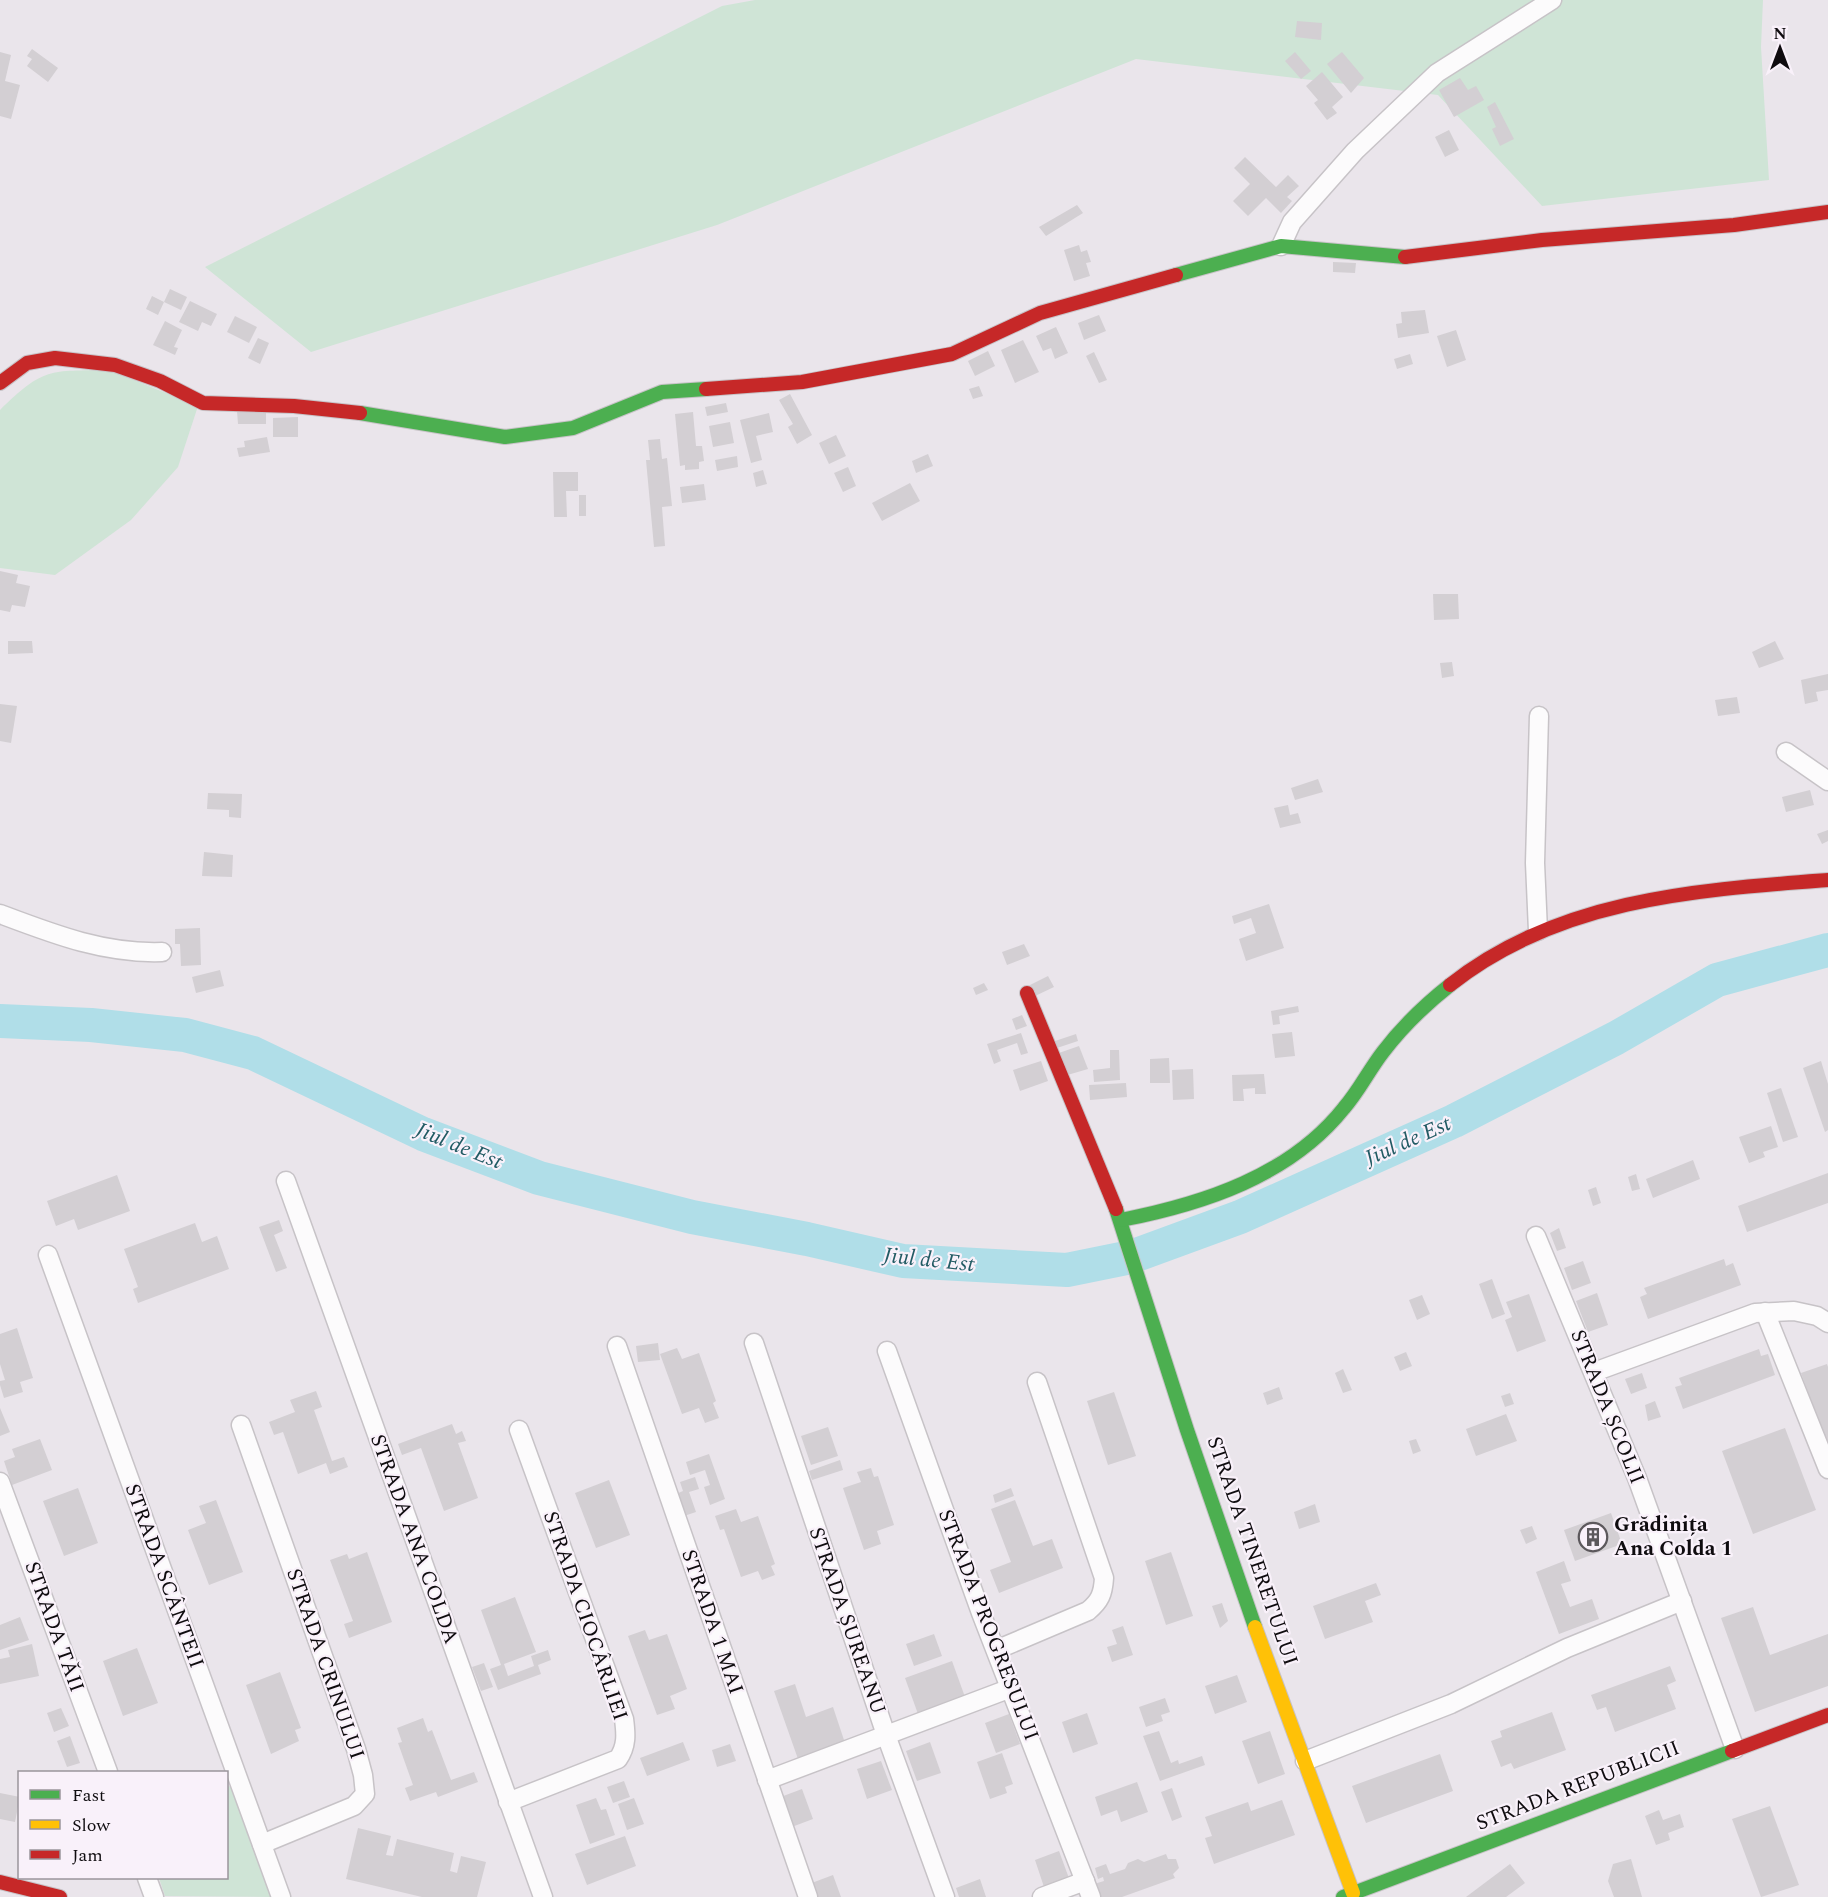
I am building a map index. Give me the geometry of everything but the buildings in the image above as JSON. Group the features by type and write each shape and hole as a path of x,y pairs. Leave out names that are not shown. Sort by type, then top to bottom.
{"street":[{"path":"1281,246 1292,222 1347,160 1437,73 1552,0"},
{"path":"0,383 27,363 55,358 115,365 160,381 203,404 327,410 393,417 505,437 573,428 662,392 802,382 952,354 1040,313 1281,246 1409,257 1542,240 1734,225 1828,212"},
{"path":"1538,931 1535,863 1539,716"},
{"path":"1786,752 1828,781"},
{"path":"1123,1227 1216,1195 1274,1167 1300,1150 1321,1135 1339,1115 1386,1048 1421,1009 1473,968 1538,931 1615,905 1661,896 1828,880"},
{"path":"0,914 79,943 139,953 162,952"},
{"name":"STRADA TINERETULUI","path":"1027,993 1123,1227 1244,1596 1305,1761 1348,1895"},
{"name":"STRADA ANA COLDA","path":"286,1181 543,1897"},
{"name":"STRADA ȘCOLII","path":"1536,1236 1594,1372 1682,1601 1735,1749"},
{"name":"STRADA SCÂNTEII","path":"48,1255 281,1897"},
{"path":"1594,1372 1735,1320 1765,1312 1794,1311 1817,1316 1828,1323"},
{"path":"1765,1312 1828,1469"},
{"name":"STRADA ȘUREANU","path":"753,1344 886,1735 945,1897"},
{"name":"STRADA 1 MAI","path":"617,1346 808,1897"},
{"name":"STRADA PROGRESULUI","path":"887,1351 996,1650 1088,1889"},
{"path":"996,1650 1088,1611 1098,1602 1103,1593 1104,1578 1037,1382"},
{"name":"STRADA CRINULUI","path":"241,1425 356,1749 365,1784 365,1794 354,1806 262,1844"},
{"name":"STRADA CIOCÂRLIEI","path":"508,1802 618,1759 625,1749 625,1731 620,1708 519,1430"},
{"name":"STRADA TĂII","path":"0,1482 107,1771"},
{"path":"1305,1761 1450,1704 1567,1648 1682,1601"},
{"path":"767,1780 1011,1688"},
{"name":"STRADA REPUBLICII","path":"1348,1895 1828,1715"},
{"path":"147,1879 154,1897"},
{"path":"0,1882 60,1897"},
{"path":"1042,1897 1088,1889"}],"green space":[{"path":"755,0 1763,0 1761,47 1769,180 1542,206 1438,95 1136,59 717,225 311,352 205,267 722,6"},
{"path":"109,370 198,406 178,467 131,520 55,575 0,568 0,410 27,386 48,374"},
{"path":"234,1785 274,1897 165,1896 159,1879 228,1879 228,1787"}],"waterway":[{"name":"Jiul de Est","path":"0,1021 91,1025 185,1035 253,1053 423,1134 539,1178 692,1217 807,1239 903,1261 1067,1270 1131,1257 1240,1217 1454,1121 1616,1038 1717,980 1828,950"}],"traffic: fast":[{"path":"1176,275 1281,246 1405,257"},
{"path":"360,413 505,437 573,428 662,392 706,389"},
{"path":"1121,1220 1183,1205 1243,1184 1298,1152 1322,1132 1344,1108 1398,1034 1450,985"},
{"path":"1116,1209 1187,1430 1255,1627"},
{"path":"1343,1897 1732,1751"}],"traffic: slow":[{"path":"1255,1627 1353,1893"}],"traffic: jam":[{"path":"1405,257 1542,240 1734,225 1828,212"},
{"path":"706,389 802,382 952,354 1040,313 1176,275"},
{"path":"0,383 27,363 55,358 115,365 160,381 203,403 294,406 360,413"},
{"path":"1450,985 1492,956 1536,934 1582,917 1630,904 1679,895 1828,880"},
{"path":"1027,993 1116,1209"},
{"path":"1732,1751 1828,1715"},
{"path":"0,1882 60,1897"}],"place":[{"name":"Grădinița Ana Colda 1","path":"1593,1537"}]}
